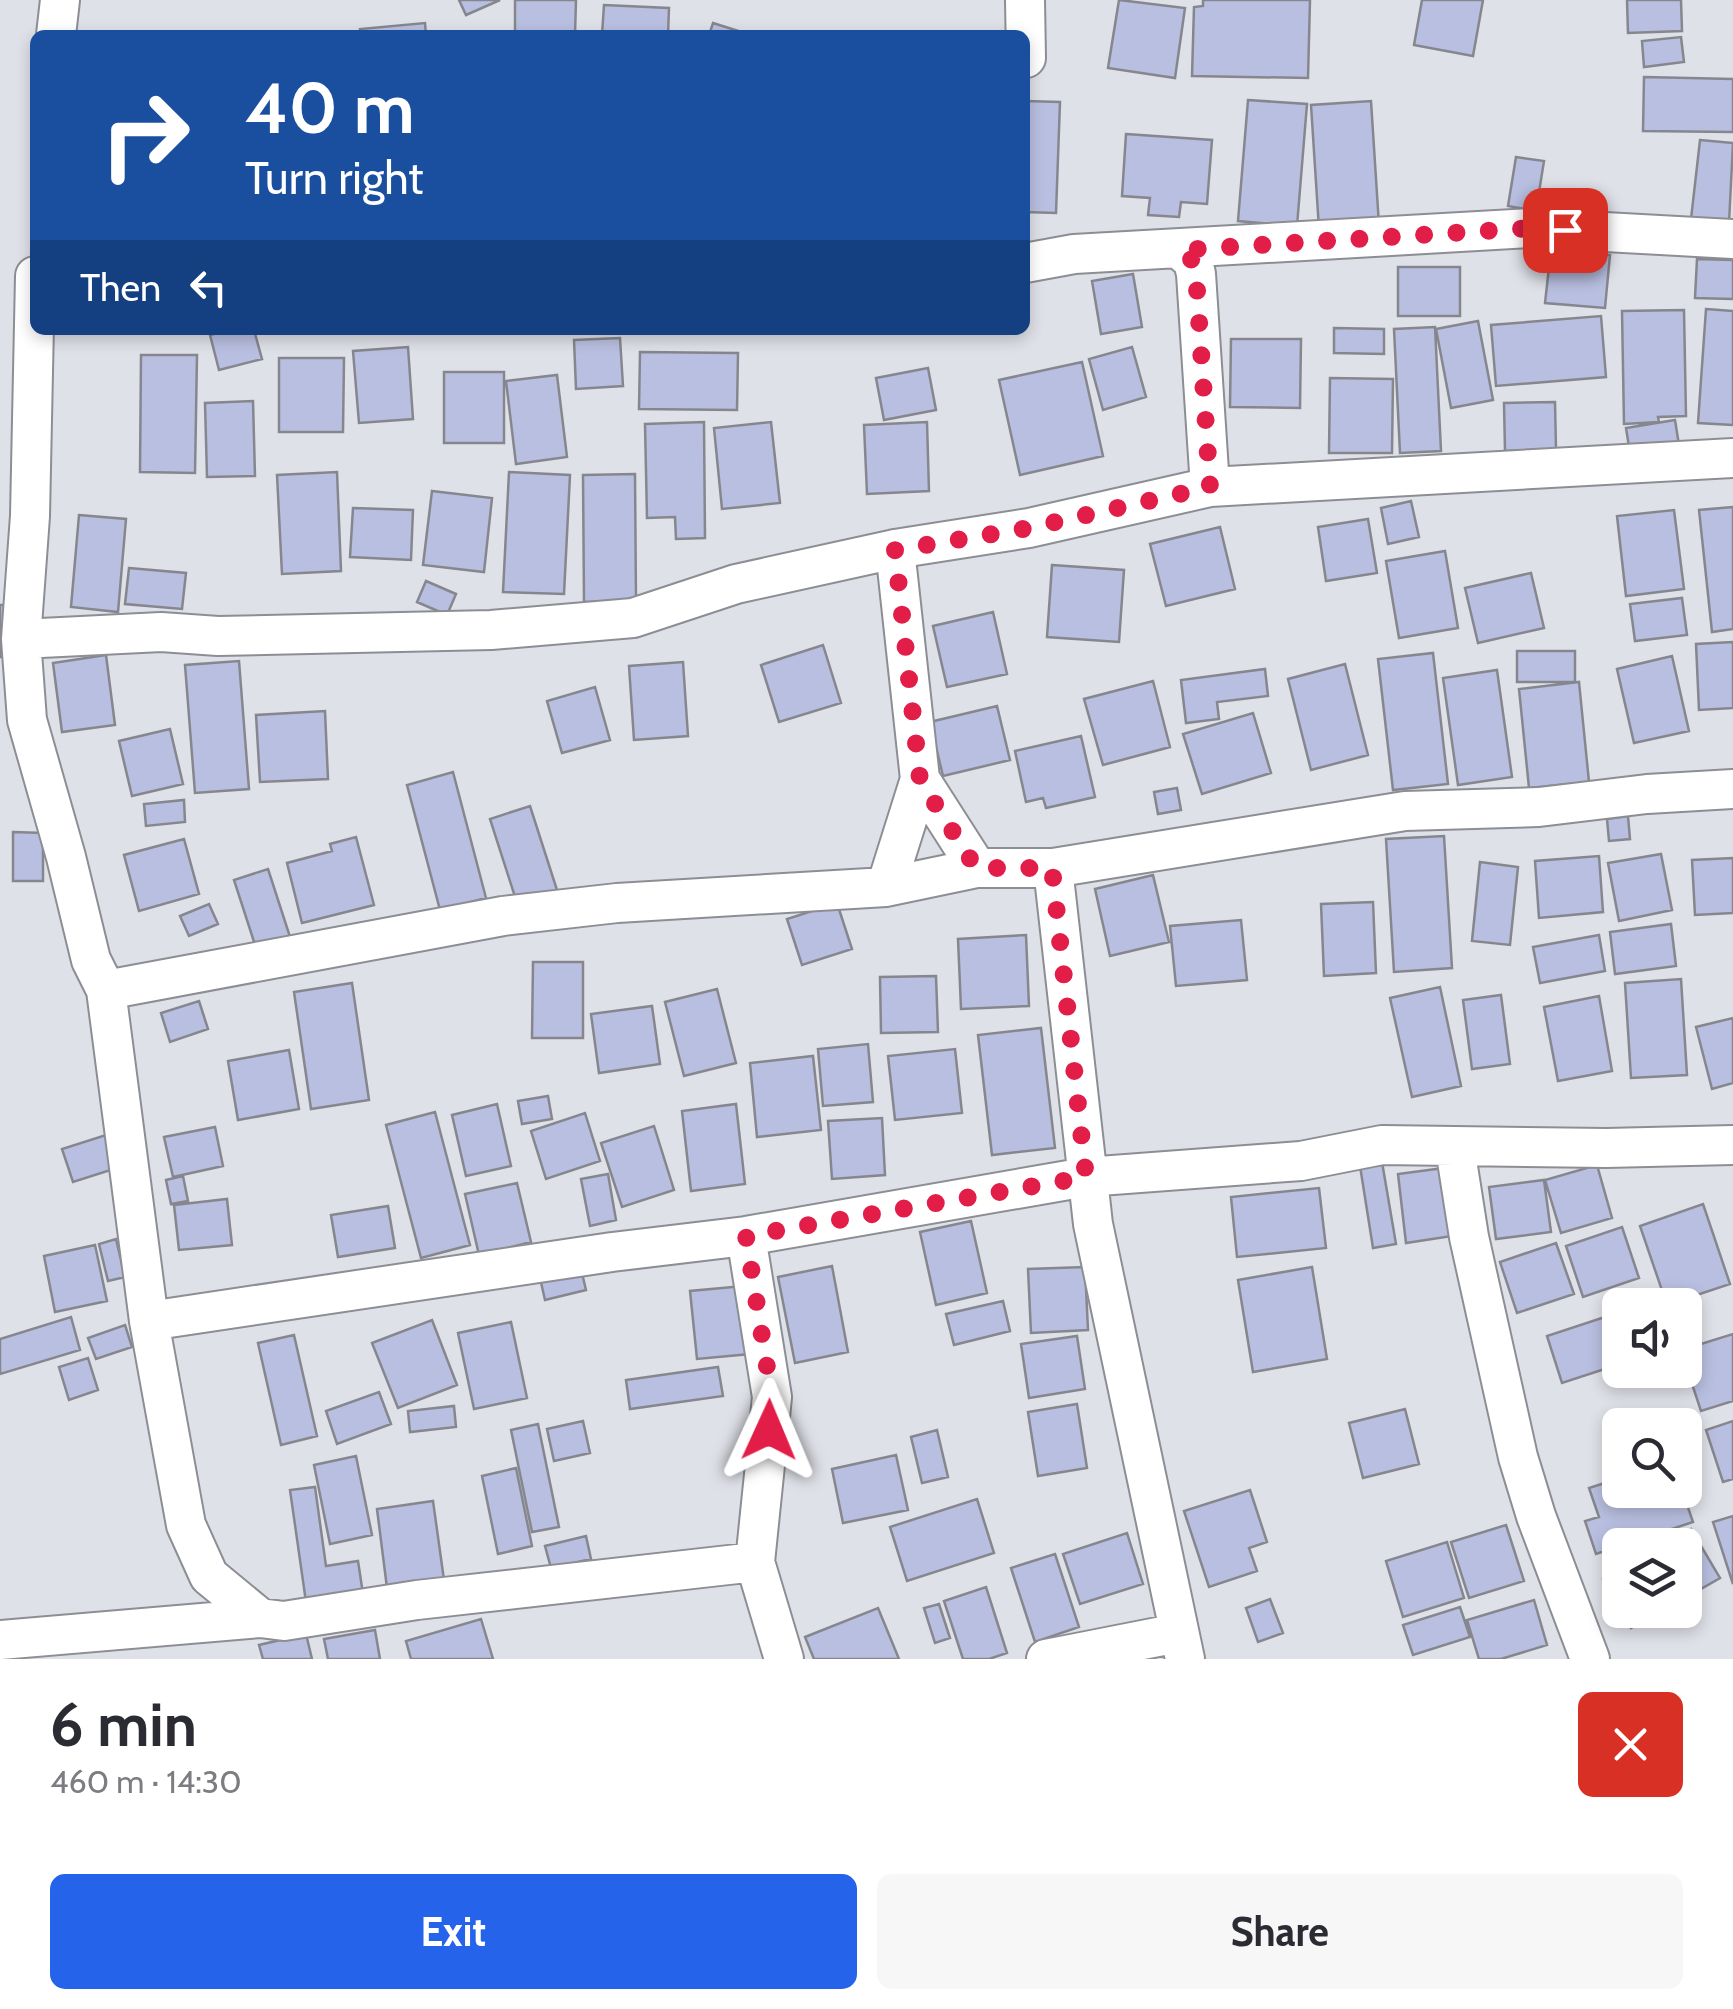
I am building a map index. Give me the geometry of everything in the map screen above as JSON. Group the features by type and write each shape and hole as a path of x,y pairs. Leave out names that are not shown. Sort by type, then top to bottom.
{"street":[{"path":"57,30 60,0"},
{"path":"1025,0 1026,30"},
{"path":"1030,262 1074,254 1532,228 1733,239"},
{"path":"1180,250 1193,261 1196,274 1210,487"},
{"path":"34,335 30,516 21,639 26,720 91,960 106,990 149,1321 186,1525 209,1576 260,1618"},
{"path":"21,639 161,632 218,636 491,630 632,618 736,584 895,550 1029,528 1210,487 1733,458"},
{"path":"886,887 920,780 895,550"},
{"path":"920,780 976,868"},
{"path":"106,990 503,916 617,903 886,887 976,868 1052,868 1405,811 1539,807 1733,788"},
{"path":"1046,1659 1182,1646 1086,1177 1052,868"},
{"path":"149,1321 612,1252 746,1236 1086,1177 1301,1160 1382,1146 1733,1145"},
{"path":"1455,1148 1469,1237 1518,1457 1590,1659"},
{"path":"746,1236 772,1398 755,1562 784,1659"},
{"path":"0,1640 260,1618 284,1621 417,1600 755,1562"}],"building":[{"path":"459,0 500,0 466,15"},
{"path":"515,0 576,0 575,30 515,30"},
{"path":"1119,0 1185,8 1175,78 1108,68"},
{"path":"1203,0 1310,0 1308,78 1192,76 1194,7 1203,6"},
{"path":"1422,0 1483,0 1473,56 1414,45"},
{"path":"1627,0 1681,0 1682,31 1628,33"},
{"path":"604,5 669,8 668,30 602,30"},
{"path":"425,23 426,30 360,30"},
{"path":"713,23 735,30 711,30"},
{"path":"1681,37 1684,62 1644,67 1642,41"},
{"path":"1644,77 1733,79 1733,132 1643,131"},
{"path":"1248,100 1307,104 1297,226 1238,221"},
{"path":"1030,101 1060,102 1056,213 1030,212"},
{"path":"1371,101 1379,225 1319,229 1311,105"},
{"path":"1126,134 1212,140 1207,204 1181,202 1179,217 1148,215 1150,198 1122,196"},
{"path":"1700,140 1733,143 1729,223 1691,219"},
{"path":"1516,157 1544,161 1536,211 1508,206"},
{"path":"1551,249 1610,255 1605,308 1545,303"},
{"path":"1697,259 1733,260 1733,299 1695,298"},
{"path":"1398,267 1460,267 1460,316 1398,316"},
{"path":"1133,274 1142,327 1101,334 1092,281"},
{"path":"1706,309 1733,311 1733,425 1698,423"},
{"path":"1684,310 1686,416 1624,424 1622,311"},
{"path":"1601,316 1606,377 1496,386 1491,325"},
{"path":"1478,321 1493,400 1451,408 1436,329"},
{"path":"1435,327 1441,451 1400,453 1394,329"},
{"path":"1334,328 1384,329 1384,354 1334,353"},
{"path":"210,335 255,335 262,359 219,370"},
{"path":"620,338 623,386 576,389 574,340"},
{"path":"1231,339 1301,339 1300,408 1230,407"},
{"path":"408,347 413,419 359,423 353,351"},
{"path":"1132,347 1146,397 1103,410 1089,359"},
{"path":"640,352 738,353 737,410 639,409"},
{"path":"141,355 197,355 195,473 140,472"},
{"path":"279,358 344,358 343,432 279,432"},
{"path":"1082,362 1103,456 1020,475 999,380"},
{"path":"928,368 936,410 884,420 876,378"},
{"path":"444,372 504,372 504,443 444,443"},
{"path":"557,375 567,457 516,464 506,381"},
{"path":"1330,378 1393,379 1392,453 1329,453"},
{"path":"253,401 255,476 207,477 205,403"},
{"path":"1555,402 1556,449 1505,451 1504,403"},
{"path":"1675,420 1679,445 1630,453 1626,428"},
{"path":"704,422 705,538 676,539 675,517 647,518 645,424"},
{"path":"771,422 780,503 722,509 714,428"},
{"path":"927,422 929,491 867,494 864,425"},
{"path":"337,472 341,571 282,574 277,475"},
{"path":"509,472 570,475 564,594 503,592"},
{"path":"635,474 636,601 584,602 583,475"},
{"path":"432,491 492,498 484,572 423,565"},
{"path":"1411,501 1419,537 1388,544 1381,508"},
{"path":"1733,507 1733,629 1712,632 1699,510"},
{"path":"353,508 413,510 411,560 350,557"},
{"path":"1674,510 1684,589 1626,596 1617,516"},
{"path":"79,515 126,519 118,612 71,607"},
{"path":"1368,519 1377,573 1326,581 1318,527"},
{"path":"1220,527 1235,589 1166,606 1150,544"},
{"path":"1445,551 1458,628 1399,638 1386,561"},
{"path":"1052,565 1124,570 1119,642 1047,637"},
{"path":"129,568 186,573 182,609 125,604"},
{"path":"1531,573 1544,628 1478,643 1465,588"},
{"path":"426,581 456,594 447,615 417,602"},
{"path":"1682,598 1687,635 1635,641 1630,604"},
{"path":"0,605 7,605 7,657 0,657"},
{"path":"993,612 1007,674 947,687 933,626"},
{"path":"1733,642 1733,708 1699,710 1696,644"},
{"path":"823,645 841,703 779,722 761,665"},
{"path":"1517,651 1575,651 1575,682 1517,682"},
{"path":"1433,653 1448,784 1393,790 1378,659"},
{"path":"106,655 115,725 62,732 53,663"},
{"path":"1672,656 1689,731 1634,743 1617,669"},
{"path":"239,661 249,789 195,793 185,665"},
{"path":"683,662 688,736 634,740 629,666"},
{"path":"1345,664 1368,755 1311,770 1288,679"},
{"path":"1265,669 1268,696 1217,702 1219,719 1186,723 1181,680"},
{"path":"1497,670 1512,777 1458,785 1443,678"},
{"path":"1153,681 1170,747 1103,765 1084,699"},
{"path":"1579,682 1589,782 1529,788 1519,689"},
{"path":"595,687 610,740 562,753 547,701"},
{"path":"997,706 1010,760 943,776 930,722"},
{"path":"325,711 328,779 260,782 256,715"},
{"path":"1253,713 1271,773 1202,794 1183,734"},
{"path":"170,729 183,784 132,796 119,741"},
{"path":"1081,736 1095,797 1046,808 1043,798 1026,802 1015,751"},
{"path":"453,772 486,898 440,910 407,785"},
{"path":"1177,788 1181,810 1158,814 1154,792"},
{"path":"184,800 185,822 146,826 144,804"},
{"path":"530,806 557,890 517,903 490,819"},
{"path":"1628,816 1630,839 1609,841 1607,819"},
{"path":"13,832 43,833 43,881 13,881"},
{"path":"1444,836 1452,968 1394,972 1386,839"},
{"path":"356,837 374,905 302,923 287,863 332,851 330,844"},
{"path":"184,839 199,894 139,911 124,855"},
{"path":"1661,854 1672,910 1619,921 1608,863"},
{"path":"1599,856 1603,912 1539,918 1535,861"},
{"path":"1733,858 1733,913 1695,915 1692,860"},
{"path":"1480,862 1518,867 1510,945 1472,941"},
{"path":"268,869 292,943 258,954 234,880"},
{"path":"1153,875 1169,942 1110,956 1095,889"},
{"path":"1373,902 1376,973 1324,976 1321,904"},
{"path":"837,903 852,949 802,965 787,919"},
{"path":"209,904 218,924 189,936 180,916"},
{"path":"1241,920 1247,980 1176,986 1170,926"},
{"path":"1671,924 1676,966 1615,974 1610,932"},
{"path":"1026,935 1029,1006 961,1009 958,939"},
{"path":"1599,935 1605,971 1540,983 1533,947"},
{"path":"533,962 583,962 583,1038 532,1038"},
{"path":"936,976 938,1032 881,1033 880,977"},
{"path":"1681,979 1687,1075 1631,1078 1625,983"},
{"path":"352,983 369,1100 311,1109 294,992"},
{"path":"1440,987 1461,1086 1412,1097 1390,998"},
{"path":"717,989 736,1063 684,1076 665,1002"},
{"path":"1501,995 1510,1064 1472,1069 1463,1000"},
{"path":"1599,996 1612,1071 1558,1081 1544,1007"},
{"path":"199,1001 208,1029 170,1042 161,1013"},
{"path":"652,1006 660,1064 599,1073 591,1014"},
{"path":"1733,1018 1733,1083 1712,1089 1696,1027"},
{"path":"1041,1028 1055,1148 992,1155 978,1035"},
{"path":"868,1044 873,1102 823,1106 818,1049"},
{"path":"955,1049 962,1113 895,1120 888,1056"},
{"path":"289,1050 299,1109 238,1120 228,1061"},
{"path":"813,1056 821,1130 757,1137 750,1063"},
{"path":"548,1096 552,1119 522,1124 518,1101"},
{"path":"497,1104 511,1166 466,1176 452,1115"},
{"path":"736,1104 745,1184 691,1191 682,1111"},
{"path":"435,1112 470,1245 421,1258 386,1125"},
{"path":"585,1113 600,1161 546,1179 531,1131"},
{"path":"882,1118 885,1175 832,1179 828,1121"},
{"path":"654,1126 674,1190 622,1207 601,1143"},
{"path":"215,1127 223,1166 173,1177 164,1137"},
{"path":"106,1135 117,1168 73,1182 62,1149"},
{"path":"1382,1162 1396,1244 1373,1248 1360,1166"},
{"path":"1597,1165 1612,1218 1561,1233 1545,1180"},
{"path":"1444,1168 1452,1236 1406,1243 1398,1174"},
{"path":"608,1174 616,1220 590,1226 581,1179"},
{"path":"183,1176 188,1201 171,1204 166,1180"},
{"path":"1544,1180 1551,1232 1496,1239 1489,1187"},
{"path":"517,1183 531,1242 479,1255 465,1194"},
{"path":"1319,1188 1326,1248 1237,1257 1231,1197"},
{"path":"227,1199 232,1245 179,1250 174,1205"},
{"path":"1703,1204 1730,1284 1702,1293 1702,1288 1661,1288 1640,1226"},
{"path":"388,1206 395,1248 338,1257 331,1215"},
{"path":"971,1221 987,1293 936,1305 920,1232"},
{"path":"1622,1227 1639,1278 1583,1297 1566,1246"},
{"path":"116,1239 125,1277 108,1281 99,1244"},
{"path":"1556,1243 1574,1294 1517,1313 1500,1262"},
{"path":"95,1245 107,1301 55,1312 44,1256"},
{"path":"832,1266 848,1352 795,1363 778,1277"},
{"path":"1085,1267 1088,1330 1031,1333 1028,1269"},
{"path":"1312,1267 1327,1359 1253,1372 1238,1280"},
{"path":"581,1269 586,1290 545,1300 540,1278"},
{"path":"743,1286 750,1354 697,1359 690,1291"},
{"path":"1003,1301 1010,1331 954,1345 946,1314"},
{"path":"71,1317 80,1350 0,1374 0,1339"},
{"path":"1602,1318 1602,1370 1562,1383 1547,1336"},
{"path":"432,1320 457,1385 398,1408 372,1343"},
{"path":"511,1322 527,1398 474,1409 458,1333"},
{"path":"125,1325 132,1347 96,1359 88,1338"},
{"path":"1733,1334 1733,1401 1702,1411 1693,1388 1702,1388 1702,1344"},
{"path":"294,1335 317,1436 281,1445 258,1343"},
{"path":"1077,1336 1085,1389 1029,1398 1021,1344"},
{"path":"88,1358 98,1390 69,1400 59,1367"},
{"path":"718,1367 723,1396 630,1409 626,1380"},
{"path":"379,1392 391,1424 337,1444 326,1411"},
{"path":"1077,1404 1087,1468 1038,1476 1028,1412"},
{"path":"454,1406 456,1427 410,1432 408,1411"},
{"path":"1405,1409 1419,1464 1363,1478 1349,1423"},
{"path":"583,1421 590,1453 554,1461 547,1429"},
{"path":"1733,1421 1733,1479 1723,1482 1706,1430"},
{"path":"538,1424 559,1527 532,1532 511,1430"},
{"path":"937,1430 948,1477 922,1483 911,1437"},
{"path":"896,1455 908,1510 843,1523 832,1469"},
{"path":"356,1456 372,1535 330,1544 314,1465"},
{"path":"516,1468 532,1546 498,1554 482,1476"},
{"path":"1602,1484 1602,1508 1688,1508 1693,1522 1675,1528 1602,1528 1602,1552 1596,1554 1585,1521 1599,1517 1589,1488"},
{"path":"315,1487 326,1566 358,1561 363,1594 306,1602 290,1490"},
{"path":"1250,1490 1267,1542 1249,1548 1257,1571 1209,1587 1184,1511"},
{"path":"977,1499 994,1553 907,1581 890,1527"},
{"path":"433,1501 444,1580 387,1588 377,1509"},
{"path":"1733,1516 1733,1584 1713,1522"},
{"path":"1506,1525 1524,1581 1469,1598 1451,1542"},
{"path":"1127,1533 1143,1584 1080,1604 1063,1554"},
{"path":"586,1536 591,1559 551,1568 545,1546"},
{"path":"1447,1542 1464,1598 1403,1617 1386,1561"},
{"path":"1702,1548 1720,1578 1702,1588"},
{"path":"1055,1554 1079,1627 1035,1642 1011,1568"},
{"path":"986,1587 1007,1653 989,1659 963,1659 944,1601"},
{"path":"1270,1599 1283,1633 1258,1642 1246,1608"},
{"path":"1534,1600 1547,1645 1501,1659 1479,1659 1467,1620"},
{"path":"939,1604 950,1638 935,1643 924,1608"},
{"path":"1460,1607 1470,1637 1413,1655 1403,1625"},
{"path":"878,1608 899,1659 814,1659 805,1637"},
{"path":"481,1619 493,1659 411,1659 406,1641"},
{"path":"375,1630 380,1659 328,1659 324,1639"},
{"path":"306,1634 312,1659 263,1659 259,1645"}],"route":[{"path":"769,1430 772,1398 746,1236 1086,1177 1052,868 976,868 920,780 895,550 1029,528 1210,487 1196,274 1193,261 1180,250 1532,228 1565,230"}]}
